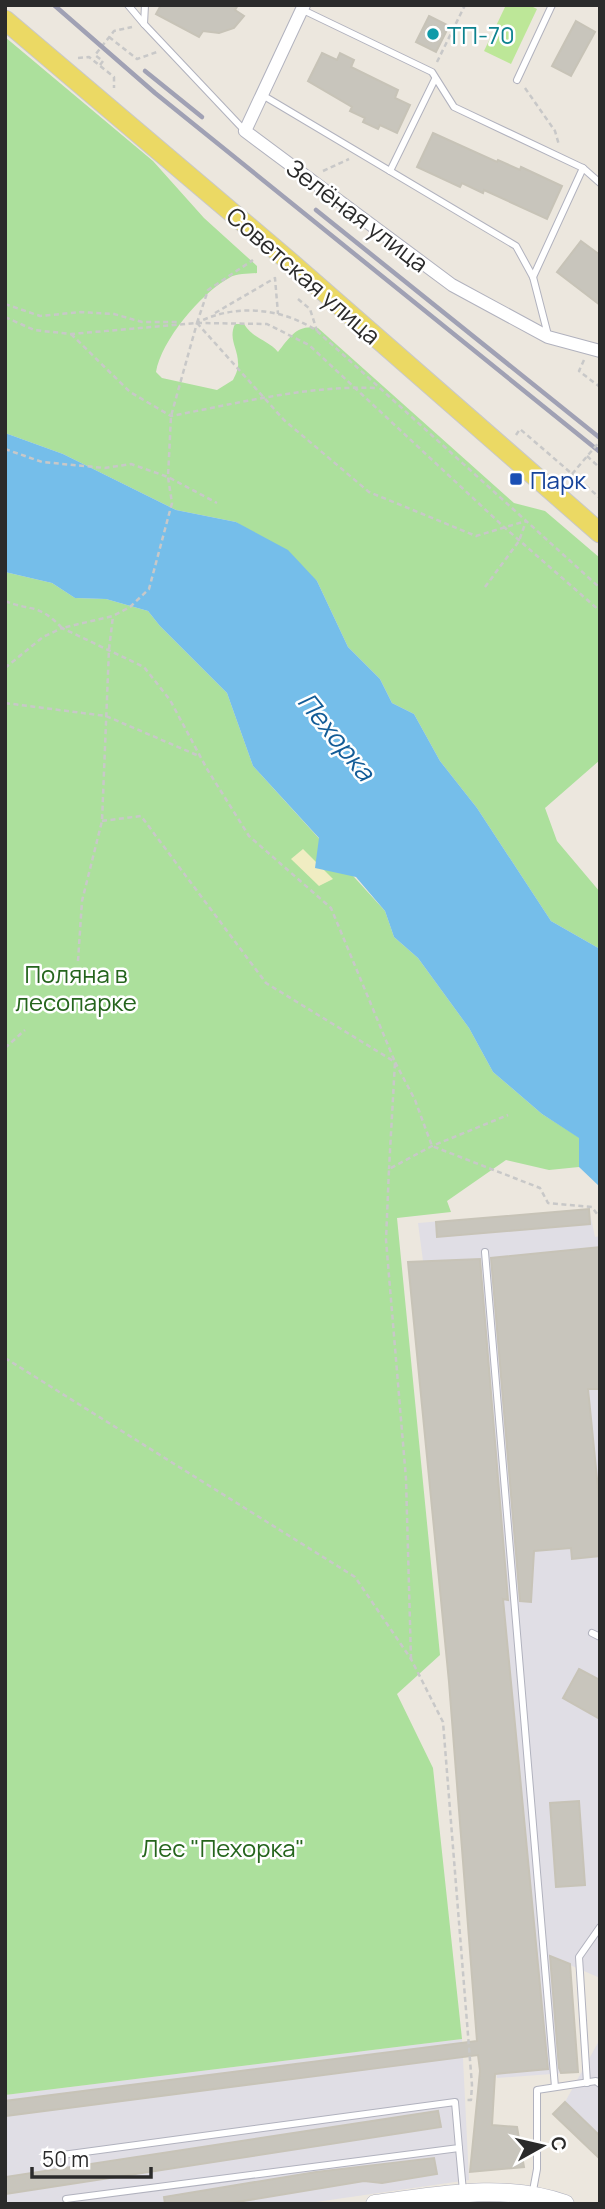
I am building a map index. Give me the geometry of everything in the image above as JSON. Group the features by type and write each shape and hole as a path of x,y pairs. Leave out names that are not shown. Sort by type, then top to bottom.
{"main road":[{"name":"Советская улица","path":"5,20 289,261 600,533"}],"street":[{"path":"245,131 304,8"},
{"name":"Зелёная улица","path":"245,131 452,285 548,337 600,351"},
{"path":"375,2204 486,2191 532,2196 565,2204"}],"lane":[{"path":"128,5 245,131"},
{"path":"144,24 145,5"},
{"path":"517,80 552,5"},
{"path":"304,8 434,76 454,107 583,168 600,183"},
{"path":"390,171 434,76"},
{"path":"264,96 516,246 533,277 548,337"},
{"path":"533,277 583,168"},
{"path":"485,1252 555,2088"},
{"path":"592,1633 600,1637"},
{"path":"587,2083 579,1957 600,1927"},
{"path":"532,2196 537,2169 537,2090 587,2083 600,2084"},
{"path":"55,2156 454,2102 463,2193"},
{"path":"66,2199 459,2148"}],"path":[{"path":"434,76 465,5"},
{"path":"100,65 103,61 95,55 114,31 144,24"},
{"path":"109,37 137,59 167,49"},
{"path":"78,58 89,57 100,65 114,77 114,88"},
{"path":"517,80 531,93 555,131 563,159"},
{"path":"314,175 361,154"},
{"path":"5,668 43,636 62,628 113,616 130,607 149,589 172,503 168,477 171,416 197,323 208,290 253,260"},
{"path":"5,317 34,330 71,334 197,323 275,278 278,314"},
{"path":"298,299 310,309 317,331"},
{"path":"5,304 40,316 80,312 114,314 142,322 267,324 309,345 519,541 600,611"},
{"path":"211,315 245,311 300,319 317,331 600,588"},
{"path":"197,323 285,420 369,492 476,536 526,521"},
{"path":"71,334 130,393 171,416 264,397 354,387 379,387"},
{"path":"579,370 600,387"},
{"path":"516,435 520,429 600,498"},
{"path":"572,474 600,441"},
{"path":"5,449 42,462 105,468 131,464 168,477 217,503"},
{"path":"587,456 600,468"},
{"path":"485,587 519,541 526,521"},
{"path":"5,601 35,607 47,613 62,628 144,667 170,700 200,756 250,836 331,908 395,1062 415,1100 432,1146 540,1188 548,1203 592,1207 600,1218"},
{"path":"78,961 82,901 102,821 108,649 113,616"},
{"path":"5,703 106,716 200,756"},
{"path":"102,821 141,816 266,983 395,1062"},
{"path":"5,1048 25,1030"},
{"path":"395,1062 386,1240 406,1479 411,1659"},
{"path":"389,1169 432,1146 508,1115"},
{"path":"5,1358 355,1577 411,1659 443,1722 471,2100"}],"shaded area":[{"path":"589,1209 595,1237 600,1236 600,1978 570,1965 578,2072 497,2078 496,2073 480,2074 449,1682 408,1262 423,1261 418,1223"},
{"path":"462,2039 469,2180 302,2204 5,2204 5,2095"},
{"path":"600,2039 600,2159 553,2114 565,2102"}],"green space":[{"path":"506,5 529,5 537,9 511,64 484,51"},
{"path":"5,37 153,161 204,218 257,266 257,273 229,278 195,306 174,333 159,360 156,372 162,378 217,390 233,380 238,365 233,339 235,324 244,324 278,352 299,330 318,328 514,503 545,511 600,558 600,760 545,808 557,841 600,892 600,949 551,921 477,808 440,761 414,714 392,703 380,679 348,647 317,581 236,522 176,510 63,454 5,433"},
{"name":"Лес \"Пехорка\"","path":"5,572 52,583 75,598 106,599 148,611 227,693 253,766 385,911 394,937 418,958 469,1028 493,1072 542,1114 580,1138 579,1167 549,1170 506,1160 447,1201 451,1212 397,1218 440,1655 397,1694 433,1768 462,2039 5,2095"}],"sand":[{"path":"303,849 333,879 319,886 291,859"}],"water":[{"name":"Пехорка","path":"5,433 63,454 176,510 236,522 288,550 317,581 348,647 380,679 392,703 414,714 440,761 477,808 551,921 600,949 600,1187 579,1167 579,1138 542,1114 493,1072 469,1028 418,958 394,937 385,911 356,877 315,868 319,838 253,766 227,693 148,611 106,599 75,598 52,583 5,572"}],"building":[{"path":"161,5 238,5 235,10 244,16 234,28 219,33 203,31 199,37 156,14"},
{"name":"ТП-70","path":"429,16 449,26 436,52 416,42"},
{"path":"576,21 595,32 571,76 552,66"},
{"path":"322,53 337,60 340,53 354,60 351,67 398,90 395,98 410,105 397,133 380,125 378,129 363,122 365,118 350,111 352,107 308,81"},
{"path":"433,133 497,162 498,160 520,170 521,167 562,186 547,219 484,190 483,193 462,183 460,187 417,167"},
{"path":"581,241 600,255 600,305 557,272"},
{"path":"589,1209 590,1224 437,1237 436,1222"},
{"path":"600,1247 600,1389 588,1389 600,1508 600,1556 572,1559 571,1548 534,1551 531,1602 520,1601 491,1258"},
{"path":"480,1259 508,1600 503,1599 548,2069 495,2074 492,2125 517,2127 524,2167 470,2172 480,2071 478,2055 5,2116 5,2101 477,2041 449,1682 408,1262"},
{"path":"579,1669 600,1680 600,1719 563,1698"},
{"path":"579,1801 585,1885 556,1887 550,1803"},
{"path":"550,1956 570,1964 578,2072 561,2073 559,2068"},
{"path":"565,2102 600,2136 600,2159 553,2114"},
{"path":"438,2111 441,2127 5,2194 5,2177"},
{"path":"434,2158 437,2174 382,2183 364,2181 225,2204 165,2204 164,2197 316,2172"}],"railway":[{"path":"54,5 155,93 600,452"},
{"path":"145,71 202,117"},
{"path":"316,210 600,438"}],"place":[{"name":"ТП-70","path":"433,34"},
{"name":"Парк","path":"516,479"}],"park label":[{"name":"Поляна в лесопарке","path":"76,987"}]}
